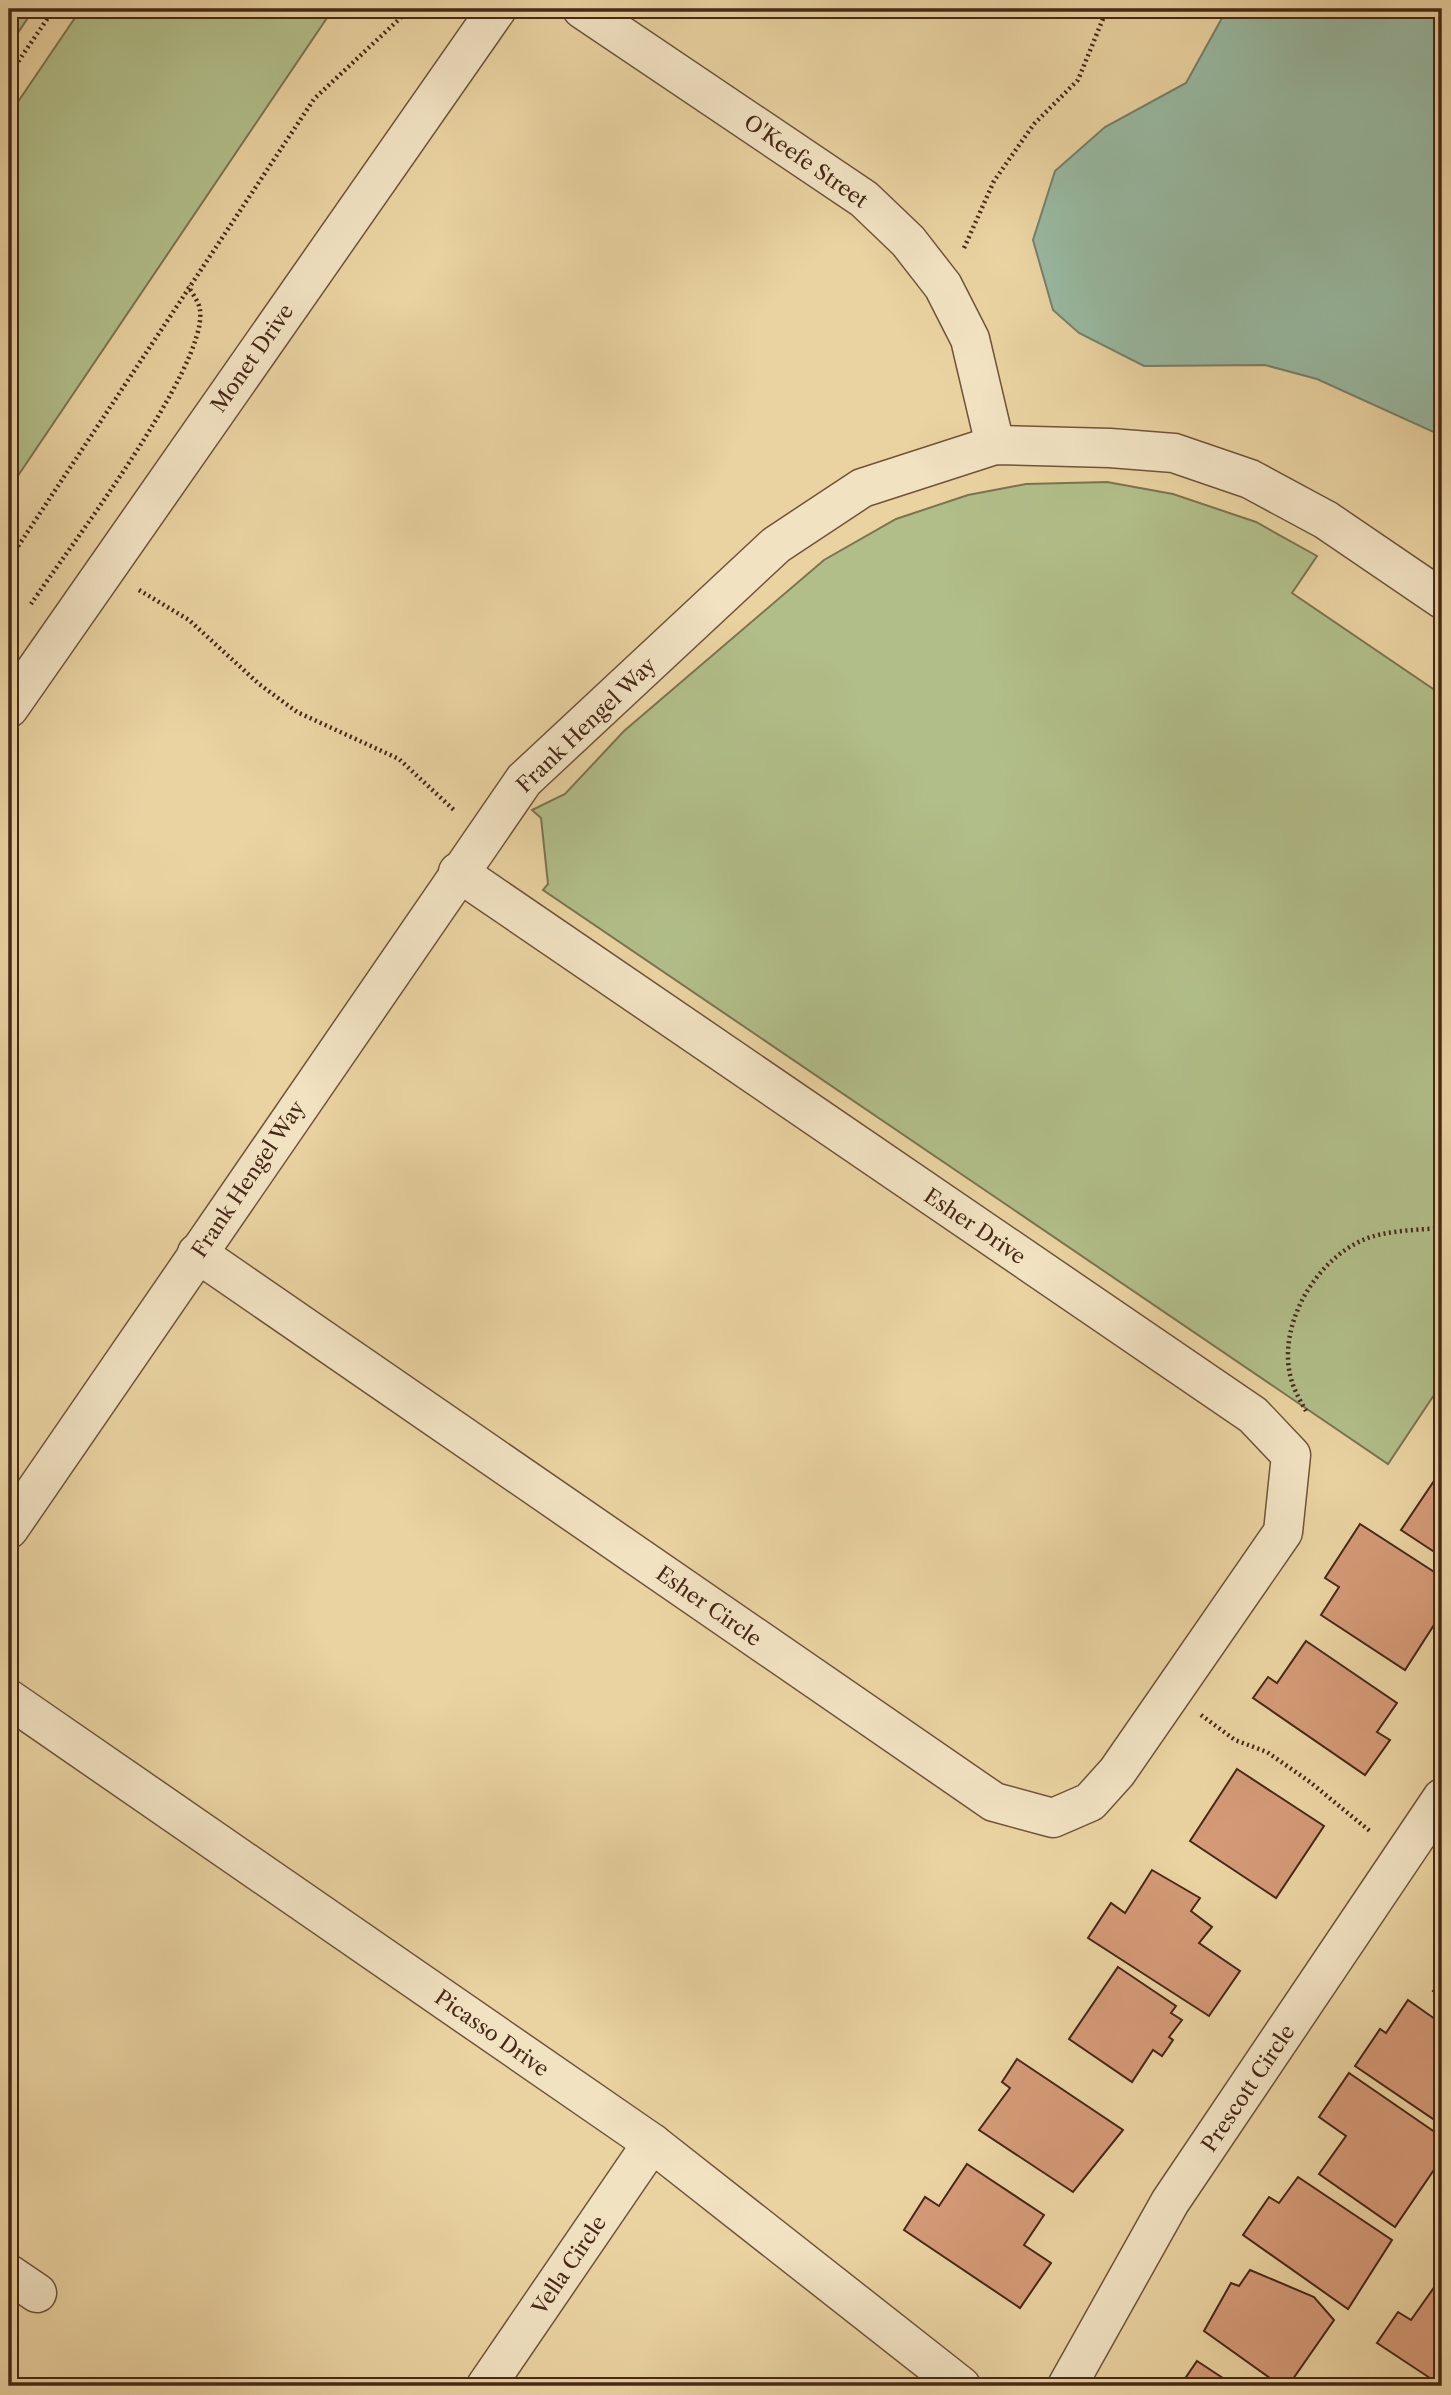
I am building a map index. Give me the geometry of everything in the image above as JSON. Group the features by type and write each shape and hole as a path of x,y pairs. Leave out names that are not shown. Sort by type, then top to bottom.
{"street":[{"name":"Monet Drive","path":"9,708 104,568 497,9"},
{"name":"O'Keefe Street","path":"582,9 864,199 908,241 943,286 970,339 995,445"},
{"name":"Frank Hengel Way","path":"9,1529 458,872 524,780 776,545 862,488 995,445 1110,448 1174,453 1237,475 1326,520 1442,599"},
{"name":"Esher Drive","path":"458,872 1253,1415 1291,1455"},
{"name":"Esher Circle","path":"197,1253 994,1802 1054,1818 1090,1802 1117,1772 1283,1532 1291,1455"},
{"name":"Picasso Drive","path":"9,1699 652,2143 961,2386"},
{"name":"Prescott Circle","path":"1068,2386 1170,2202 1442,1798"},
{"name":"Vella Circle","path":"486,2386 652,2143"}],"path":[{"path":"9,75 54,9"},
{"path":"9,560 188,285 314,99 410,9"},
{"path":"943,286 960,257 994,181 1034,124 1078,80 1107,9"},
{"path":"24,613 177,386 192,353 200,310 188,285"},
{"path":"71,545 189,620 259,684 297,712 399,759 455,811 458,872"},
{"path":"1442,988 1438,996 1436,1039 1442,1051"},
{"path":"1291,1455 1316,1431 1291,1382 1287,1352 1296,1314 1315,1278 1332,1256 1364,1239 1442,1228"},
{"path":"1173,1693 1235,1741 1267,1752 1310,1782 1364,1827 1404,1854"}],"shaded area":[{"path":"9,9 34,9 9,46"},
{"path":"81,9 333,9 9,489 9,115"},
{"path":"1227,9 1442,9 1442,439 1436,433 1317,379 1265,365 1144,366 1079,333 1053,310 1033,240 1055,171 1105,127 1186,83"},
{"path":"1107,482 1173,494 1256,522 1317,556 1292,593 1442,695 1442,1383 1388,1464 543,890 548,884 541,818 532,810 565,794 624,731 824,560 896,519 968,495 1026,484"}],"building":[{"path":"1442,1469 1442,1557 1401,1530"},
{"path":"1360,1524 1442,1577 1442,1631 1434,1625 1405,1670 1321,1615 1339,1587 1325,1578"},
{"path":"1306,1641 1397,1703 1377,1732 1390,1740 1365,1775 1253,1698 1268,1677 1277,1683"},
{"path":"1237,1769 1324,1826 1276,1898 1190,1841"},
{"path":"1152,1870 1200,1898 1191,1911 1212,1927 1199,1943 1240,1971 1209,2016 1088,1938 1111,1903 1125,1913"},
{"path":"1118,1967 1176,2006 1171,2013 1182,2020 1169,2037 1173,2040 1162,2056 1153,2050 1132,2082 1069,2039"},
{"path":"1442,1978 1442,1998 1433,1991"},
{"path":"1408,2000 1442,2024 1442,2125 1355,2066 1380,2029 1386,2033"},
{"path":"1017,2059 1123,2130 1073,2192 979,2130 1010,2088 1002,2082"},
{"path":"1349,2073 1442,2137 1442,2158 1395,2227 1319,2174 1346,2136 1319,2117"},
{"path":"967,2164 1044,2215 1024,2245 1051,2263 1020,2308 904,2230 925,2197 939,2206"},
{"path":"1298,2177 1392,2240 1348,2309 1243,2235 1269,2197 1279,2203"},
{"path":"1250,2270 1314,2297 1334,2320 1288,2386 1281,2386 1204,2331 1231,2283 1239,2286"},
{"path":"1440,2279 1442,2386 1377,2343 1398,2312 1411,2320"},
{"path":"1197,2361 1235,2386 1180,2386"}]}
